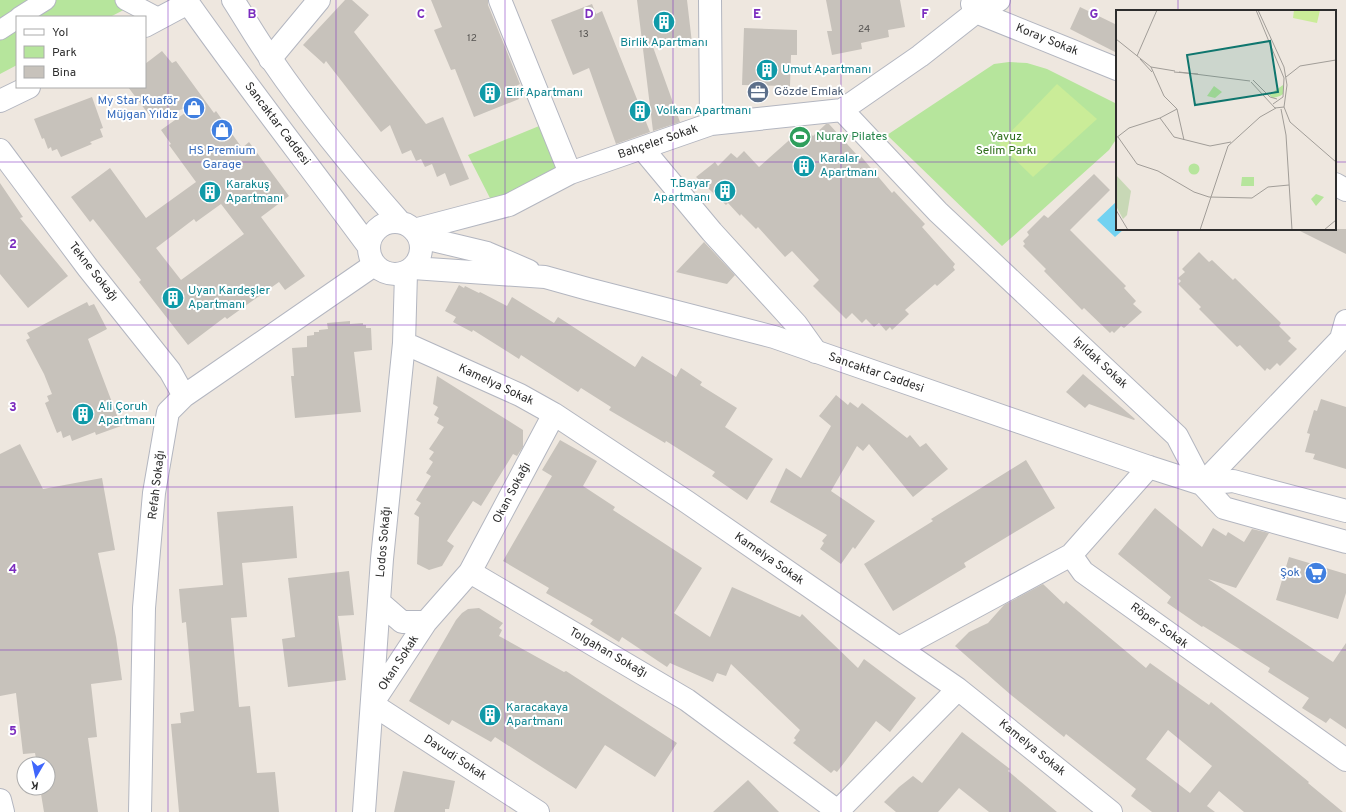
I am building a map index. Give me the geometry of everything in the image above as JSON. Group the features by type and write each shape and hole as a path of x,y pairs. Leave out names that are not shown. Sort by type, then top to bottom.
{"street":[{"path":"21,16 46,0"},
{"path":"126,0 145,16"},
{"path":"233,0 270,58 319,125 372,190 411,230 422,245 419,261 410,270 398,275 381,271 371,256 370,238 382,225 391,222 411,230 487,253 544,278"},
{"path":"270,58 320,0"},
{"path":"500,0 570,173"},
{"path":"710,0 711,124"},
{"name":"Bahçeler Sokak","path":"411,230 509,205 570,173 711,124 842,110 920,56 973,6 999,0"},
{"path":"152,22 187,1"},
{"name":"Sancaktar Caddesi","path":"187,1 225,56 299,152 371,256"},
{"name":"Koray Sokak","path":"973,6 1116,69"},
{"path":"0,30 16,19"},
{"path":"0,101 27,88"},
{"name":"Işıldak Sokak","path":"842,110 938,212 1177,436 1202,484"},
{"path":"642,148 712,232 796,324 816,352"},
{"name":"Tekne Sokağı","path":"0,150 88,268 170,371 184,396"},
{"path":"1336,185 1346,190"},
{"name":"Refah Sokağı","path":"140,812 144,608 154,493 168,412 184,396 371,256"},
{"path":"410,270 544,278"},
{"name":"Lodos Sokağı","path":"364,812 383,551 410,270"},
{"name":"Sancaktar Caddesi","path":"544,278 774,337 1202,484"},
{"path":"1202,484 1344,330"},
{"name":"Kamelya Sokak","path":"404,344 520,395 554,414 687,502 958,689 1110,812"},
{"name":"Okan Sokağı","path":"470,572 554,414"},
{"path":"899,648 1071,555 1149,467"},
{"path":"1202,484 1233,481 1346,511"},
{"path":"1202,484 1224,508 1346,542"},
{"name":"Röper Sokak","path":"1071,555 1083,572 1346,760"},
{"path":"379,602 402,622 426,622 470,572"},
{"name":"Tolgahan Sokağı","path":"470,572 687,700 839,812"},
{"name":"Okan Sokak","path":"372,704 426,622"},
{"path":"839,812 958,689"},
{"name":"Davudi Sokak","path":"372,704 538,812"},
{"path":"0,800 3,812"}],"green space":[{"path":"0,0 143,0 112,16 16,16 16,66 0,74"},
{"name":"Yavuz Selim Parkı","path":"1009,62 1027,63 1047,69 1116,104 1116,140 1109,150 1002,246 887,135 994,64"},
{"path":"1057,84 1097,119 1033,177 999,144"},
{"path":"544,124 564,170 492,202 468,155"}],"water":[{"path":"1116,202 1116,230 1123,230 1115,237 1097,220"}],"building":[{"path":"345,0 352,0 369,15 354,32 426,124 443,117 469,179 450,186 445,173 437,177 432,164 425,167 421,159 416,161 411,150 402,154 390,125 381,132 326,61 324,64 303,45"},
{"path":"431,0 488,0 488,5 520,84 514,87 519,99 474,117 455,69 451,70 434,30 442,27"},
{"path":"637,0 687,0 692,43 653,47 680,122 653,131"},
{"path":"826,0 900,0 905,27 888,30 889,37 861,43 862,49 832,55 827,31 832,31"},
{"path":"592,4 596,14 602,11 650,132 616,144 589,68 573,75 551,20"},
{"path":"1080,7 1116,25 1116,52 1070,29"},
{"name":"Umut Apartmanı","path":"744,28 797,30 797,55 791,55 790,86 742,85"},
{"path":"162,51 172,63 176,61 214,113 216,111 242,148 249,142 289,196 261,217 305,276 285,290 279,282 227,319 225,317 188,345 139,282 141,280 93,219 90,222 71,197 110,168 146,218 196,182 169,145 171,144 161,130 189,110 188,107 153,120 129,88 146,88 146,63","holes":["221,204 244,234 181,280 156,248 194,219 196,222"]},
{"path":"92,97 103,128 100,129 103,137 90,142 92,144 61,157 57,149 52,151 51,147 48,149 44,138 42,139 34,119"},
{"path":"826,124 829,124 857,155 859,154 892,193 894,191 925,224 922,227 955,264 953,267 955,270 937,286 935,284 905,310 909,314 892,330 890,327 886,331 879,323 874,327 866,319 862,323 852,313 846,319 813,286 819,280 792,251 785,257 758,227 756,229 741,214 740,216 728,203 726,205 696,177 715,162 718,166 731,153 737,158 744,151 759,167 804,127 813,136"},
{"path":"1094,174 1110,190 1070,230 1126,286 1124,288 1136,301 1133,304 1142,312 1124,328 1121,326 1114,333 1112,331 1110,333 1084,308 1082,310 1044,271 1046,269 1023,246 1025,244 1023,241 1029,235 1027,232 1044,215 1048,218"},
{"path":"0,183 23,217 20,218 68,276 28,308 0,274"},
{"path":"1346,229 1346,254 1298,230"},
{"path":"704,242 735,275 727,284 676,272"},
{"path":"1199,252 1209,262 1212,260 1233,280 1235,278 1281,323 1279,326 1291,338 1288,341 1297,349 1280,366 1277,363 1270,370 1267,368 1265,371 1240,345 1237,347 1199,309 1201,307 1178,284 1181,281 1178,278 1185,272 1182,269"},
{"path":"459,285 464,288 465,286 479,293 480,292 507,306 512,297 554,323 558,317 635,367 642,356 676,377 681,368 702,382 700,385 737,408 725,427 773,459 747,500 712,476 715,472 666,441 665,443 609,410 611,407 581,388 578,392 521,355 519,359 473,330 472,332 453,322 456,317 445,311"},
{"path":"87,302 89,306 94,304 107,329 88,339 121,426 96,435 95,432 72,441 70,435 63,438 61,431 57,433 45,403 49,401 47,396 52,394 44,374 26,340 30,338 27,333"},
{"path":"350,321 350,324 363,323 363,325 366,325 366,328 371,328 372,350 354,352 361,412 295,418 291,376 294,376 292,348 307,347 307,336 314,335 314,332 319,332 319,330 328,329 327,323"},
{"path":"1083,374 1135,419 1134,420 1089,404 1085,408 1066,392"},
{"path":"437,376 523,430 523,447 517,456 513,454 481,506 473,501 447,541 454,546 442,566 429,570 417,564 419,517 414,514 421,503 416,500 431,476 426,473 433,462 429,459 434,452 429,449 444,427 437,423 439,418 434,415 438,407 433,404"},
{"path":"836,395 848,405 850,402 858,408 862,403 907,438 910,435 920,447 926,443 948,469 913,497 869,444 863,451 857,446 831,491 875,521 855,549 853,547 841,564 820,549 824,543 822,541 827,535 770,502 786,468 801,478 831,426 819,416"},
{"path":"1321,399 1346,407 1346,469 1313,459 1315,454 1305,452 1310,434 1307,433 1314,410 1317,411"},
{"path":"560,440 597,461 583,486 615,507 613,510 702,568 674,613 710,637 732,587 800,617 802,614 858,668 864,659 916,698 890,732 876,721 837,772 834,770 831,773 793,743 796,740 794,738 800,730 731,664 726,676 717,673 713,682 670,663 667,667 622,637 619,642 590,624 593,620 546,593 549,588 503,561 552,476 542,470"},
{"path":"20,444 43,489 102,478 115,550 98,553 116,637 122,680 91,684 97,737 88,738 98,812 44,812 41,796 56,796 56,756 36,756 35,753 23,754 16,693 0,696 0,454"},
{"path":"1026,460 1055,508 964,563 966,567 893,611 864,564 933,521 931,519"},
{"path":"293,506 297,558 242,563 247,617 231,618 239,707 250,706 257,773 275,772 279,812 179,812 171,724 181,723 180,713 194,711 186,622 182,623 179,589 223,585 217,512"},
{"path":"1155,508 1202,547 1213,528 1226,536 1228,532 1244,542 1252,529 1269,533 1236,588 1208,579 1333,662 1346,643 1346,729 1330,718 1326,723 1302,708 1309,698 1268,672 1270,668 1203,626 1202,627 1167,603 1171,597 1118,554"},
{"path":"1289,557 1346,574 1346,593 1338,619 1276,600"},
{"path":"349,571 354,615 338,616 346,680 288,687 282,639 295,637 288,578"},
{"path":"1043,584 1064,604 1066,601 1146,668 1150,663 1209,705 1211,702 1309,782 1308,783 1343,812 1244,812 1219,791 1207,806 1215,812 1152,812 1131,796 1136,789 1066,734 1064,737 1011,695 955,646 969,632 988,623 1004,605","holes":["1168,730 1212,766 1190,793 1146,759"]},
{"path":"479,608 503,623 499,628 502,630 499,636 564,672 566,671 677,743 655,777 605,745 576,789 495,737 491,742 452,720 449,725 409,701 456,620 468,609"},
{"path":"962,732 1010,769 1008,771 1057,812 989,812 959,788 938,812 896,812 884,802 913,776 922,783"},
{"path":"403,771 455,781 449,809 445,809 445,812 394,812"},
{"path":"748,780 779,812 713,812"}],"place":[{"name":"Birlik Apartmanı","path":"664,22"},
{"name":"Umut Apartmanı","path":"767,70"},
{"name":"Gözde Emlak","path":"758,92"},
{"name":"Elif Apartmanı","path":"490,93"},
{"name":"My Star Kuaför Müjgan Yıldız","path":"194,108"},
{"name":"Volkan Apartmanı","path":"640,111"},
{"name":"HS Premium Garage","path":"222,130"},
{"name":"Nuray Pilates","path":"800,137"},
{"name":"Karalar Apartmanı","path":"804,166"},
{"name":"T.Bayar Apartmanı","path":"725,191"},
{"name":"Karakuş Apartmanı","path":"210,192"},
{"name":"Uyan Kardeşler Apartmanı","path":"173,298"},
{"name":"Ali Çoruh Apartmanı","path":"83,414"},
{"name":"Şok","path":"1316,573"},
{"name":"Karacakaya Apartmanı","path":"490,715"}]}
